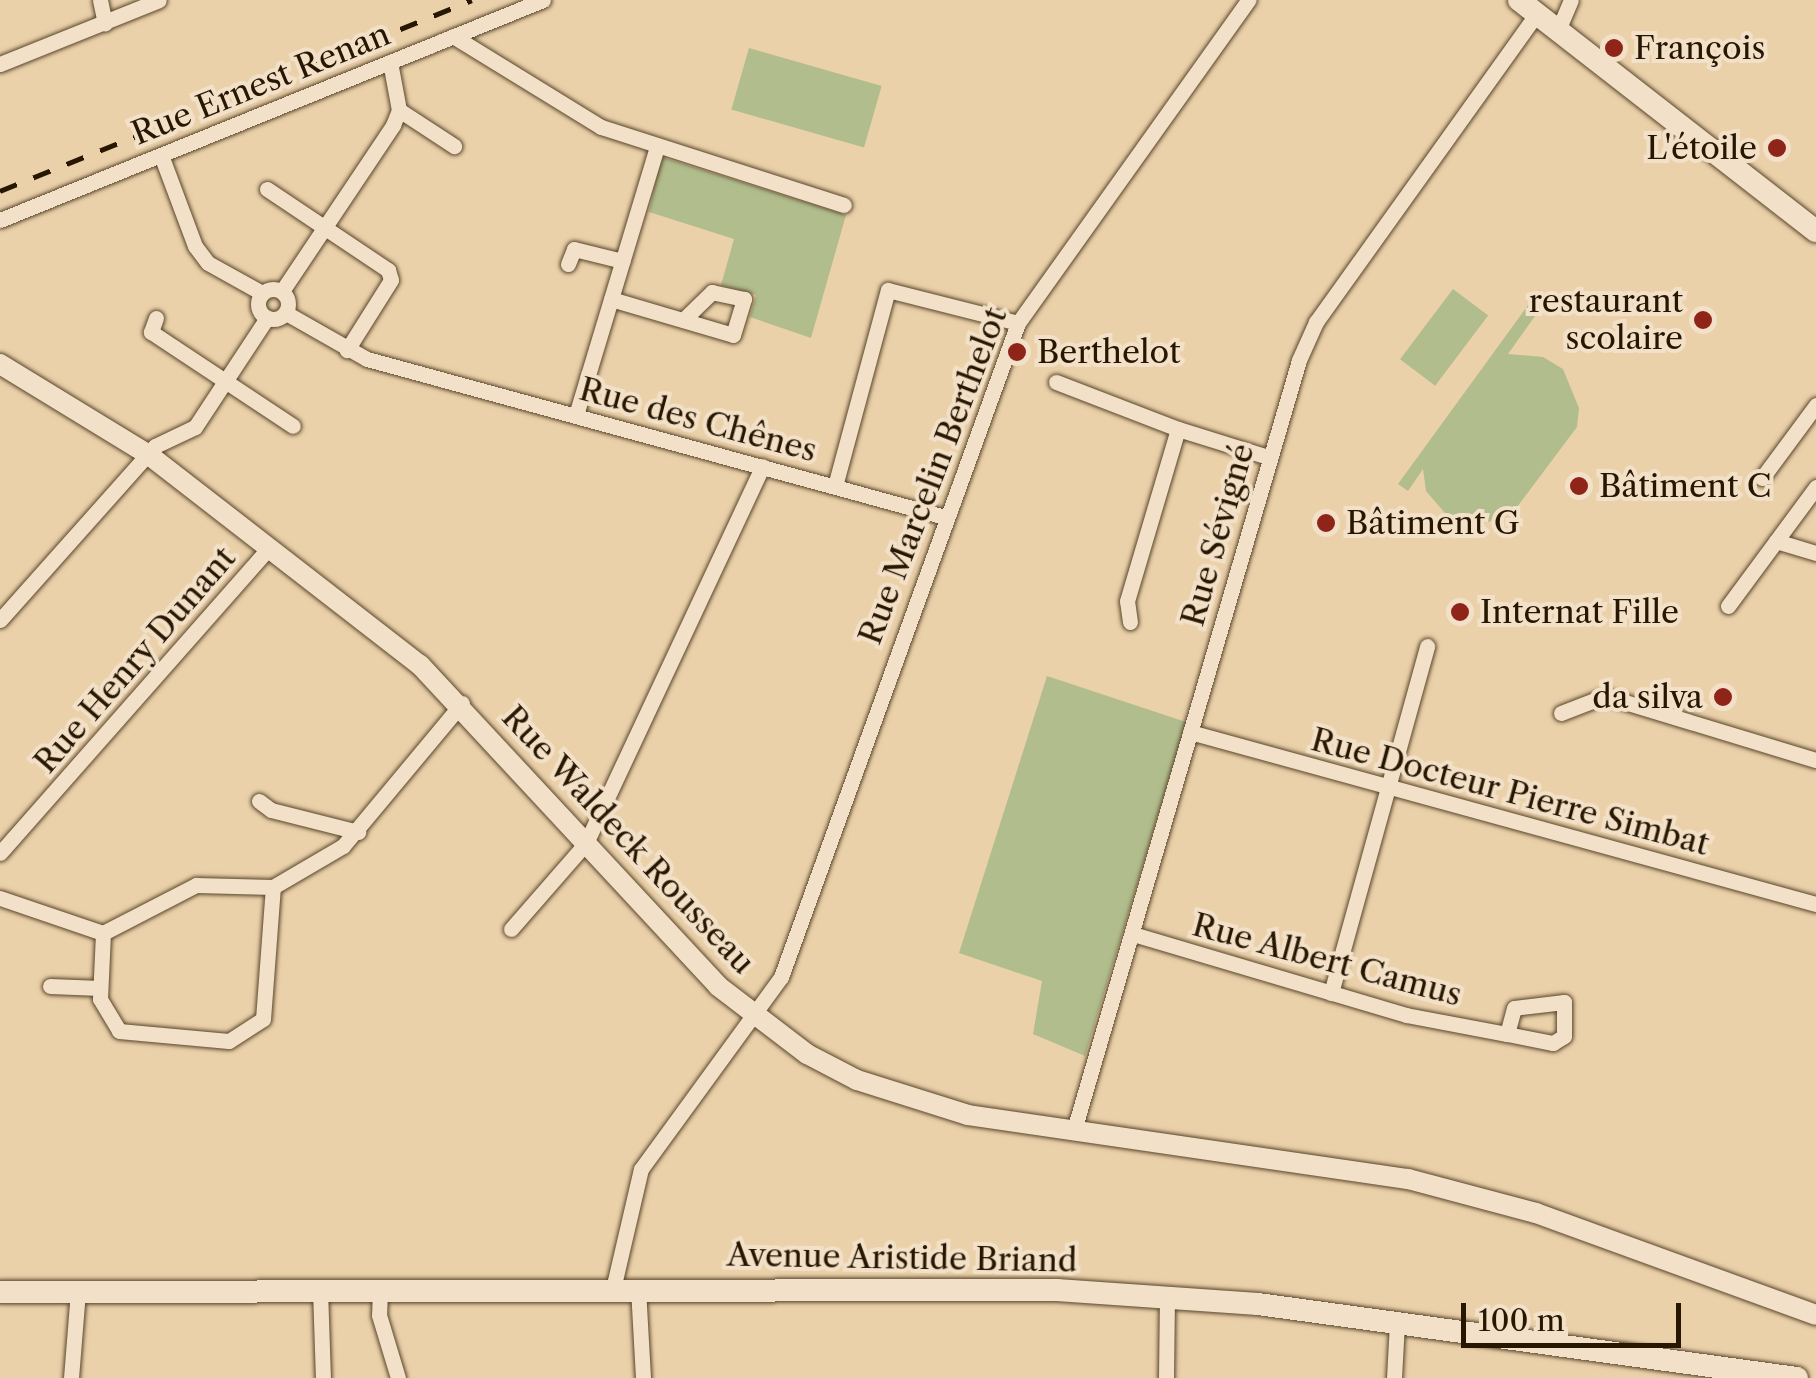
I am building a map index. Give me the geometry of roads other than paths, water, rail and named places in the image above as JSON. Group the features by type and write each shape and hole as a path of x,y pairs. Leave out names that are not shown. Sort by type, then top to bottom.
{"main road":[{"path":"1528,7 1743,170 1816,231"},
{"path":"1743,170 1816,214"},
{"name":"Avenue Aristide Briand","path":"0,1292 1057,1290 1397,1322 1717,1372 1797,1378"}],"street":[{"path":"100,0 105,23"},
{"path":"0,64 159,0"},
{"name":"Rue Ernest Renan","path":"0,220 543,0"},
{"name":"Rue Marcelin Berthelot","path":"613,1288 641,1169 756,1017 781,977 944,517 1018,323 1248,0"},
{"path":"1558,28 1571,0"},
{"name":"Rue Sévigné","path":"1074,1130 1268,457 1316,322 1528,7"},
{"path":"453,36 601,127 844,204"},
{"path":"0,620 150,455 195,427 267,318 286,313 282,292 399,110 390,62"},
{"path":"399,110 454,146"},
{"path":"576,415 657,147"},
{"path":"160,155 195,246 208,263 262,293 282,292"},
{"path":"267,190 388,270 391,280 347,350"},
{"path":"568,264 574,249 623,261"},
{"path":"835,486 888,290 1018,323"},
{"path":"262,293 258,306 267,318"},
{"path":"611,298 683,320"},
{"name":"Rue des Chênes","path":"286,313 347,350 944,517"},
{"path":"156,318 151,332 294,426"},
{"name":"Rue Waldeck Rousseau","path":"0,364 150,455 462,703 718,986 807,1054 904,1100 1074,1130 1408,1179 1536,1213 1816,1314"},
{"path":"1056,382 1178,429 1268,457"},
{"path":"1762,478 1816,405"},
{"path":"1130,622 1127,601 1178,429"},
{"path":"510,929 586,843 763,466"},
{"path":"1728,606 1816,487"},
{"path":"1776,541 1816,552"},
{"name":"Rue Henry Dunant","path":"0,853 270,548"},
{"path":"1331,994 1427,646"},
{"path":"1561,713 1605,696 1816,760"},
{"path":"0,898 103,933 196,885 273,887 309,870 358,832 462,703"},
{"name":"Rue Docteur Pierre Simbat","path":"1190,732 1816,904"},
{"path":"259,801 271,810 358,832"},
{"path":"103,933 100,988 106,1019 119,1032 229,1041 246,1034 263,1018 268,997 273,887"},
{"name":"Rue Albert Camus","path":"1133,934 1331,994 1507,1034"},
{"path":"50,986 100,988"},
{"path":"638,1288 643,1378"},
{"path":"320,1289 323,1378"},
{"path":"380,1289 379,1315 398,1378"},
{"path":"72,1378 78,1291"},
{"path":"1166,1298 1166,1378"},
{"path":"1394,1378 1397,1322"}],"railway":[{"path":"0,191 472,0"}],"place":[{"name":"François","path":"1614,48"},
{"name":"L'étoile","path":"1777,148"},
{"name":"restaurant scolaire","path":"1703,320"},
{"name":"Berthelot","path":"1017,352"},
{"name":"Bâtiment C","path":"1579,486"},
{"name":"Bâtiment G","path":"1326,523"},
{"name":"Internat Fille","path":"1460,612"},
{"name":"da silva","path":"1723,697"}]}
